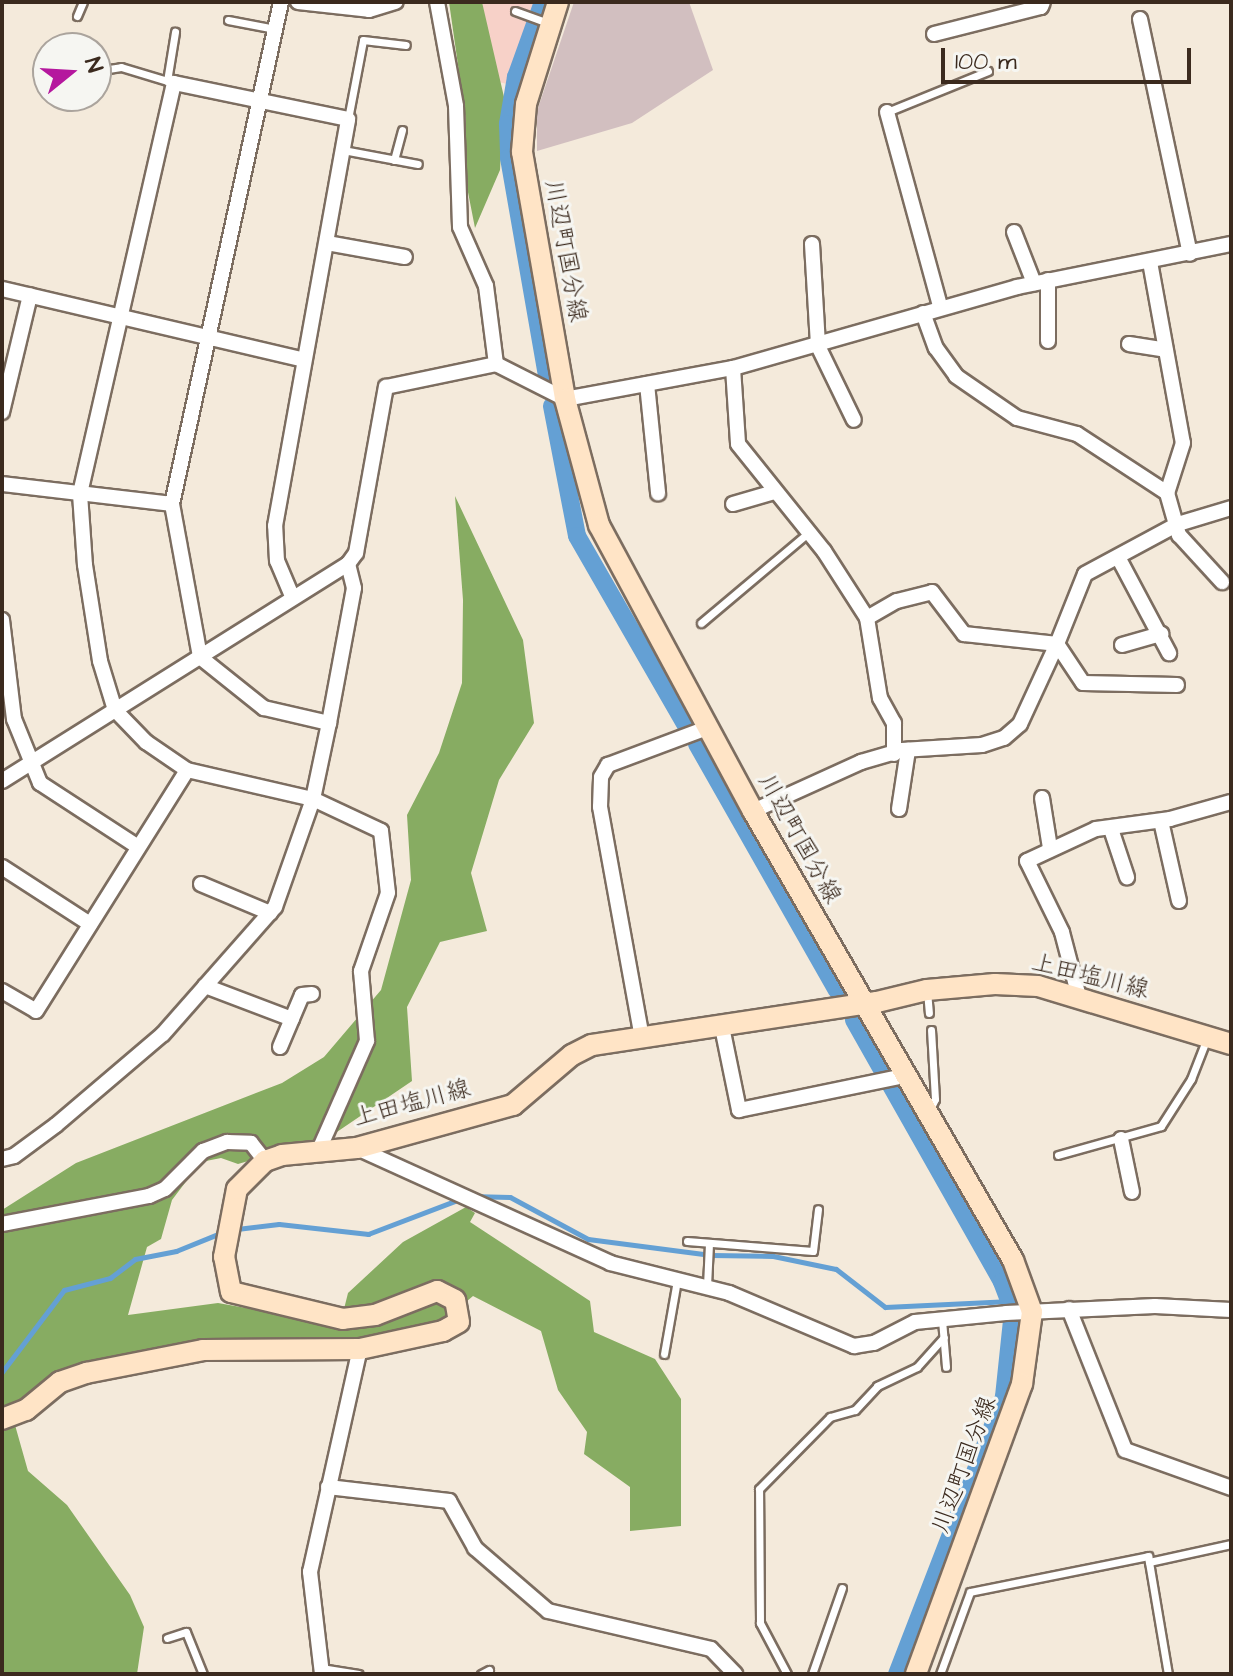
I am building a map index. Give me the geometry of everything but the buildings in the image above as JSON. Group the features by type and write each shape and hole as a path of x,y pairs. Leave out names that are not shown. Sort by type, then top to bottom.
{"main road":[{"name":"川辺町国分線","path":"558,2 542,21 526,104 522,152 565,399 599,525 753,811 926,1116 1013,1260 1022,1384 916,1674"},
{"name":"上田塩川線","path":"265,1161 319,1150 357,1148 513,1105 572,1055 592,1045 722,1027 927,990 1038,986 1231,1044"},
{"path":"2,1419 26,1410 60,1382 86,1373 203,1350 360,1349 443,1331 459,1322 459,1306 448,1293 437,1291 375,1315 343,1319 231,1292 225,1283 224,1257 237,1189 265,1161"}],"street":[{"path":"281,2 172,504 200,657 264,708 329,723"},
{"path":"308,2 369,10 396,2"},
{"path":"437,2 457,120 460,227 486,286 496,364"},
{"path":"934,34 1041,7 1043,2"},
{"path":"1140,19 1190,254"},
{"path":"292,596 277,561 275,526 348,119 170,82 80,494 100,661 115,710 146,742 187,770 313,799 374,824 381,831 389,870 384,907 361,971 369,1024 364,1057 319,1150"},
{"path":"887,112 940,306"},
{"path":"1014,232 1041,281 1048,341"},
{"path":"327,243 405,257"},
{"path":"812,244 818,346 854,420"},
{"path":"2,781 292,596 348,564 356,553 386,387 496,364 565,399 733,368 818,346 940,306 1041,281 1231,244"},
{"path":"1150,262 1183,443 1167,493"},
{"path":"2,289 304,360"},
{"path":"2,412 30,295"},
{"path":"923,313 936,348 956,376 1017,418 1077,434 1167,493 1179,535 1222,582"},
{"path":"1129,344 1166,350"},
{"path":"733,368 738,444 808,533 867,618 880,698 894,723 901,752 899,809"},
{"path":"647,384 658,493"},
{"path":"2,484 172,504"},
{"path":"733,504 774,492"},
{"path":"753,811 861,762 901,752 982,745 1004,738 1020,724 1085,574 1178,524 1231,508"},
{"path":"1118,557 1133,593 1161,634 1169,653"},
{"path":"2,1159 56,1125 163,1034 270,913 313,799 354,588 348,564"},
{"path":"867,618 897,601 932,592 964,634 1057,644"},
{"path":"2,620 14,719 40,783 138,847"},
{"path":"1122,645 1161,634"},
{"path":"1057,644 1083,683 1177,685"},
{"path":"642,1038 600,807 601,777 608,765 707,728"},
{"path":"2,991 36,1011 187,770"},
{"path":"1042,798 1050,848"},
{"path":"1079,997 1062,932 1027,861 1096,829 1161,821 1231,802"},
{"path":"1161,821 1179,901"},
{"path":"1111,829 1127,877"},
{"path":"2,867 90,924"},
{"path":"201,884 270,913"},
{"path":"205,986 292,1019"},
{"path":"280,1047 302,995 312,994"},
{"path":"722,1027 739,1110 904,1076"},
{"path":"1121,1139 1132,1192"},
{"path":"2,1224 149,1196 165,1189 203,1151 227,1142 251,1143 265,1161"},
{"path":"357,1148 473,1205 610,1263 707,1286 854,1346 874,1343 915,1322 1019,1312 1069,1309 1231,1310"},
{"path":"1069,1309 1125,1450 1231,1488"},
{"path":"321,1671 310,1572 360,1349"},
{"path":"328,1487 449,1501 475,1548 548,1611 711,1649 735,1674"}],"lane":[{"path":"77,16 83,2"},
{"path":"515,11 542,21"},
{"path":"228,20 275,29"},
{"path":"112,68 121,67 170,82 175,32"},
{"path":"348,119 363,40 406,45"},
{"path":"887,112 988,71"},
{"path":"394,160 402,130"},
{"path":"343,150 418,164"},
{"path":"701,623 808,533"},
{"path":"927,990 929,1013"},
{"path":"926,1116 935,1099 931,1030"},
{"path":"1058,1155 1161,1126 1184,1092 1208,1036"},
{"path":"687,1241 813,1251 818,1209"},
{"path":"707,1286 709,1244"},
{"path":"664,1354 677,1280"},
{"path":"942,1320 946,1367"},
{"path":"787,1674 760,1623 759,1489 830,1417 855,1410 877,1386 917,1367 944,1337"},
{"path":"1149,1562 1231,1544"},
{"path":"940,1674 970,1592 1071,1569 1148,1556 1168,1674"},
{"path":"812,1674 842,1588"},
{"path":"167,1638 186,1632 203,1674"},
{"path":"321,1671 359,1674"}],"shaded area":[{"path":"482,2 539,2 511,85 499,82 493,66"},
{"path":"574,2 689,2 713,70 632,123 537,151 537,111"}],"green space":[{"path":"449,2 482,2 504,97 500,170 475,228 465,177 466,121"},
{"path":"455,496 523,640 534,723 499,780 471,873 487,931 440,942 407,1007 412,1081 328,1138 238,1164 221,1158 206,1161 194,1171 172,1200 161,1239 147,1247 128,1315 218,1303 340,1325 348,1293 403,1242 466,1207 475,1213 470,1222 590,1301 594,1332 655,1359 681,1399 681,1526 630,1531 630,1487 584,1454 587,1432 558,1390 541,1331 473,1296 441,1323 356,1340 256,1341 41,1389 2,1414 2,1210 76,1163 282,1083 324,1057 381,990 411,880 407,815 439,753 462,683 463,600"},
{"path":"15,1425 28,1471 67,1505 130,1595 144,1627 137,1674 2,1674 2,1428"}],"waterway":[{"path":"543,2 516,77 508,124 509,158 547,375"},
{"path":"552,406 577,536 685,724"},
{"path":"697,744 837,990"},
{"path":"854,1020 1002,1282 1013,1311 1004,1397 897,1674"},
{"path":"470,1196 510,1197 588,1239 711,1255 773,1256 836,1269 885,1307 1011,1301"},
{"path":"237,1229 279,1224 368,1234 460,1199"},
{"path":"2,1372 64,1290 110,1278 135,1259 176,1251 218,1234"}]}
